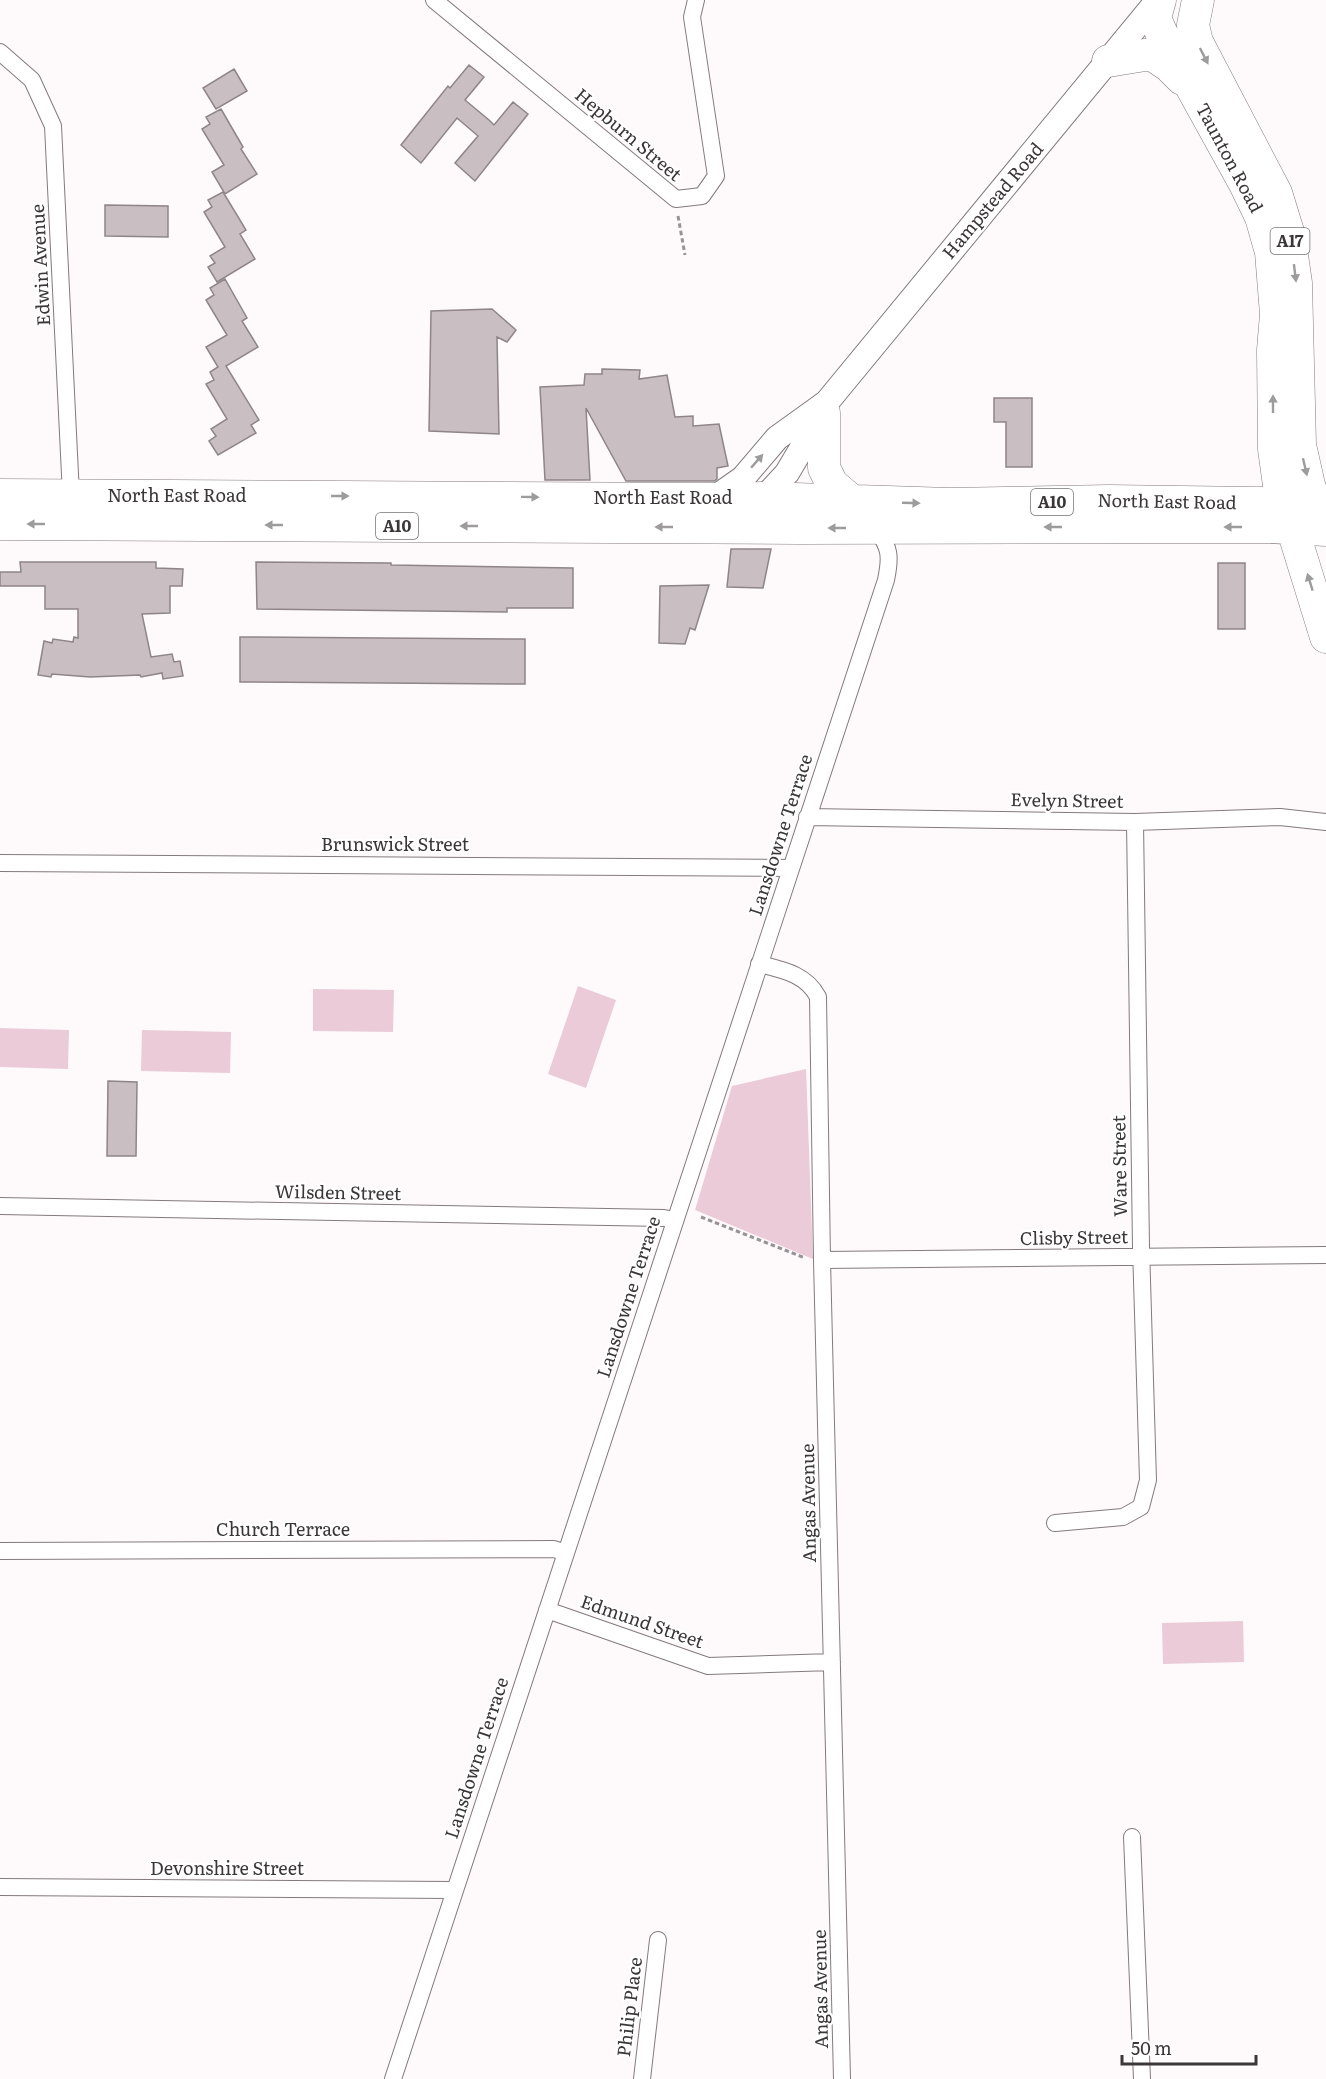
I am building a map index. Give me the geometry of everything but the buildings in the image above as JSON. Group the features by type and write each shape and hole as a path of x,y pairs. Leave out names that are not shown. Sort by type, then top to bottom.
{"highway":[{"name":"Taunton Road","path":"1159,0 1155,18 1245,184 1261,217 1271,252 1276,314 1273,350 1274,449 1279,485 1288,516"},
{"name":"Taunton Road","path":"1198,0 1193,25 1197,42 1276,193 1289,235 1296,283 1299,439 1309,485 1324,519"},
{"path":"1108,61 1151,54 1169,66 1190,86"},
{"path":"826,407 824,468 832,484 852,501"},
{"name":"North East Road","path":"0,495 718,513 876,528 1288,516"},
{"path":"718,513 749,511 764,498"},
{"name":"North East Road","path":"764,498 949,504 1109,501 1324,519"},
{"name":"North East Road","path":"0,524 718,513"},
{"name":"A17","path":"1288,516 1302,554 1326,637"}],"main road":[{"name":"Hampstead Road","path":"764,498 787,473 826,407 1159,0"},
{"name":"Hampstead Road","path":"718,513 742,478 777,438 826,407"}],"street":[{"name":"Hepburn Street","path":"434,0 676,199 702,196 716,176 692,17 696,0"},
{"name":"Edwin Avenue","path":"0,52 32,80 53,126 71,495"},
{"name":"Lansdowne Terrace","path":"393,2079 889,565 889,549 876,528"},
{"name":"Evelyn Street","path":"807,817 1136,822 1280,817 1326,822"},
{"name":"Ware Street","path":"1055,1523 1123,1517 1141,1508 1148,1480 1141,1257 1136,822"},
{"name":"Brunswick Street","path":"0,863 791,868"},
{"name":"Angas Avenue","path":"759,964 799,977 812,985 818,998 815,1262 832,1662 842,2079"},
{"name":"Wilsden Street","path":"0,1206 675,1220"},
{"name":"Clisby Street","path":"815,1262 1326,1255"},
{"name":"Church Terrace","path":"0,1551 554,1549 566,1553"},
{"name":"Edmund Street","path":"547,1610 708,1666 832,1662"},
{"path":"1132,1837 1142,2079"},
{"name":"Devonshire Street","path":"0,1887 454,1890"},
{"name":"Philip Place","path":"642,2079 658,1940"}],"path":[{"path":"676,199 685,255"},
{"path":"701,1217 815,1262"}],"shaded area":[{"path":"578,986 616,1000 586,1088 548,1074"},
{"path":"313,989 394,990 393,1032 313,1031"},
{"path":"0,1028 69,1030 68,1069 0,1067"},
{"path":"142,1030 231,1032 230,1073 141,1071"},
{"path":"806,1069 813,1259 695,1210 732,1086"},
{"path":"1243,1621 1244,1662 1163,1664 1162,1623"}]}
